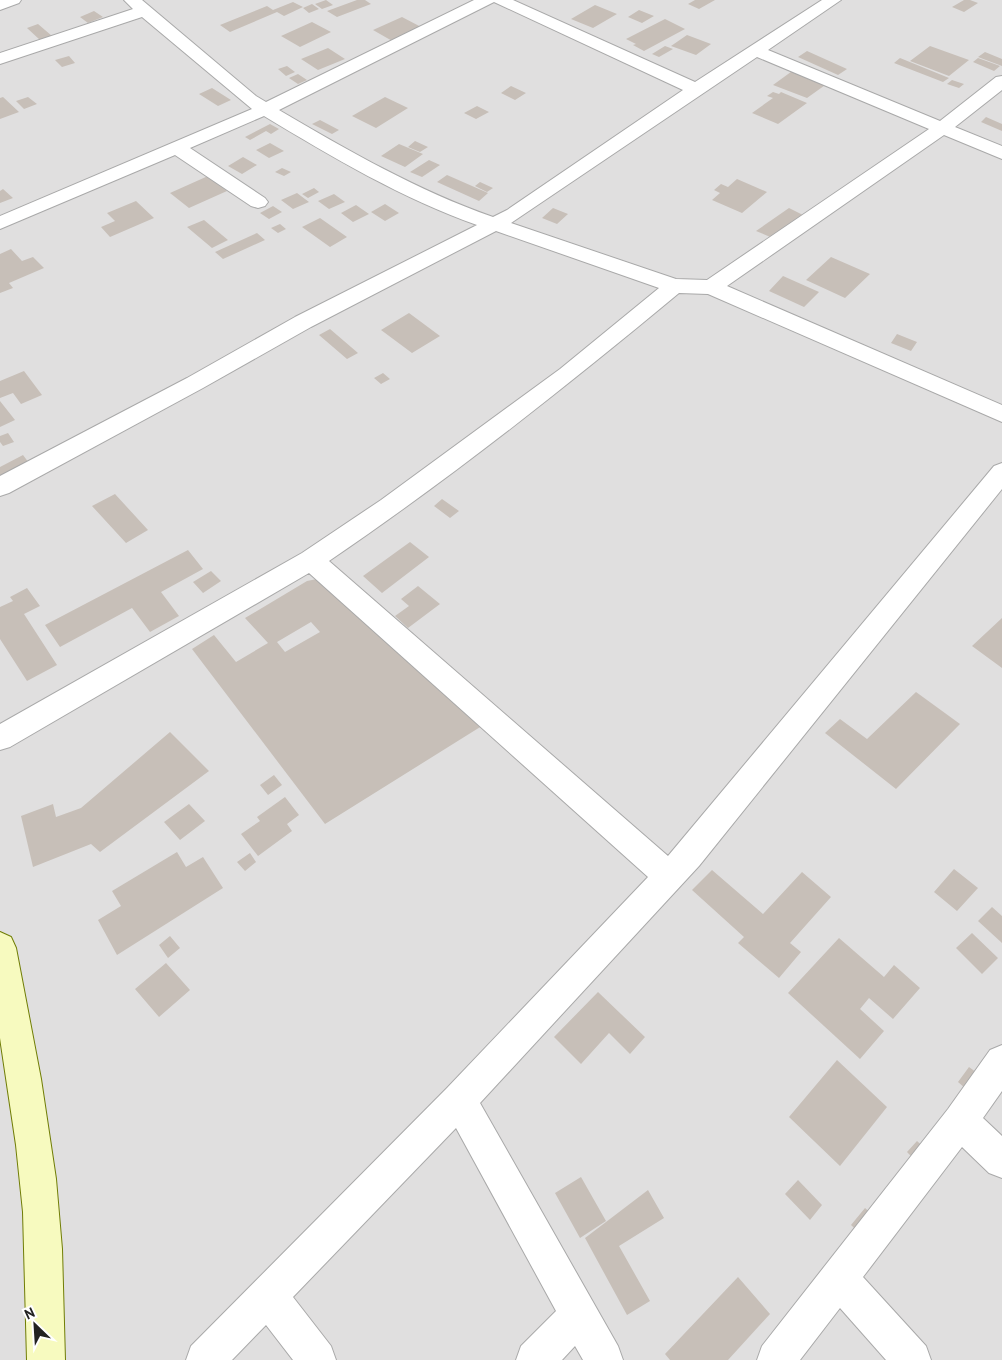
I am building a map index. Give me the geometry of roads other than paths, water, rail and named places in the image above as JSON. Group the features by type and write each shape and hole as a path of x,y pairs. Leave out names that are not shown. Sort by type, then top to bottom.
{"street":[{"path":"0,5 13,0"},
{"path":"0,223 264,110 488,0"},
{"path":"500,0 696,89"},
{"path":"0,487 195,383 302,322 495,224 527,205 696,89 834,0"},
{"path":"0,60 138,5 229,83 264,110 415,192 465,214 674,286 711,287 1002,414"},
{"path":"757,51 1002,153"},
{"path":"711,287 942,128 1002,81"},
{"path":"177,148 258,202"},
{"path":"0,738 311,560 398,502 568,374 674,286"},
{"path":"205,1360 459,1100 688,856 1002,472"},
{"path":"311,560 669,876"},
{"path":"0,948 13,1012 36,1158 44,1271 46,1360"},
{"path":"776,1360 960,1121 1002,1062"},
{"path":"459,1100 604,1360"},
{"path":"960,1121 1002,1160"},
{"path":"840,1279 912,1360"},
{"path":"268,1296 318,1360"},
{"path":"535,1360 578,1315"}]}
